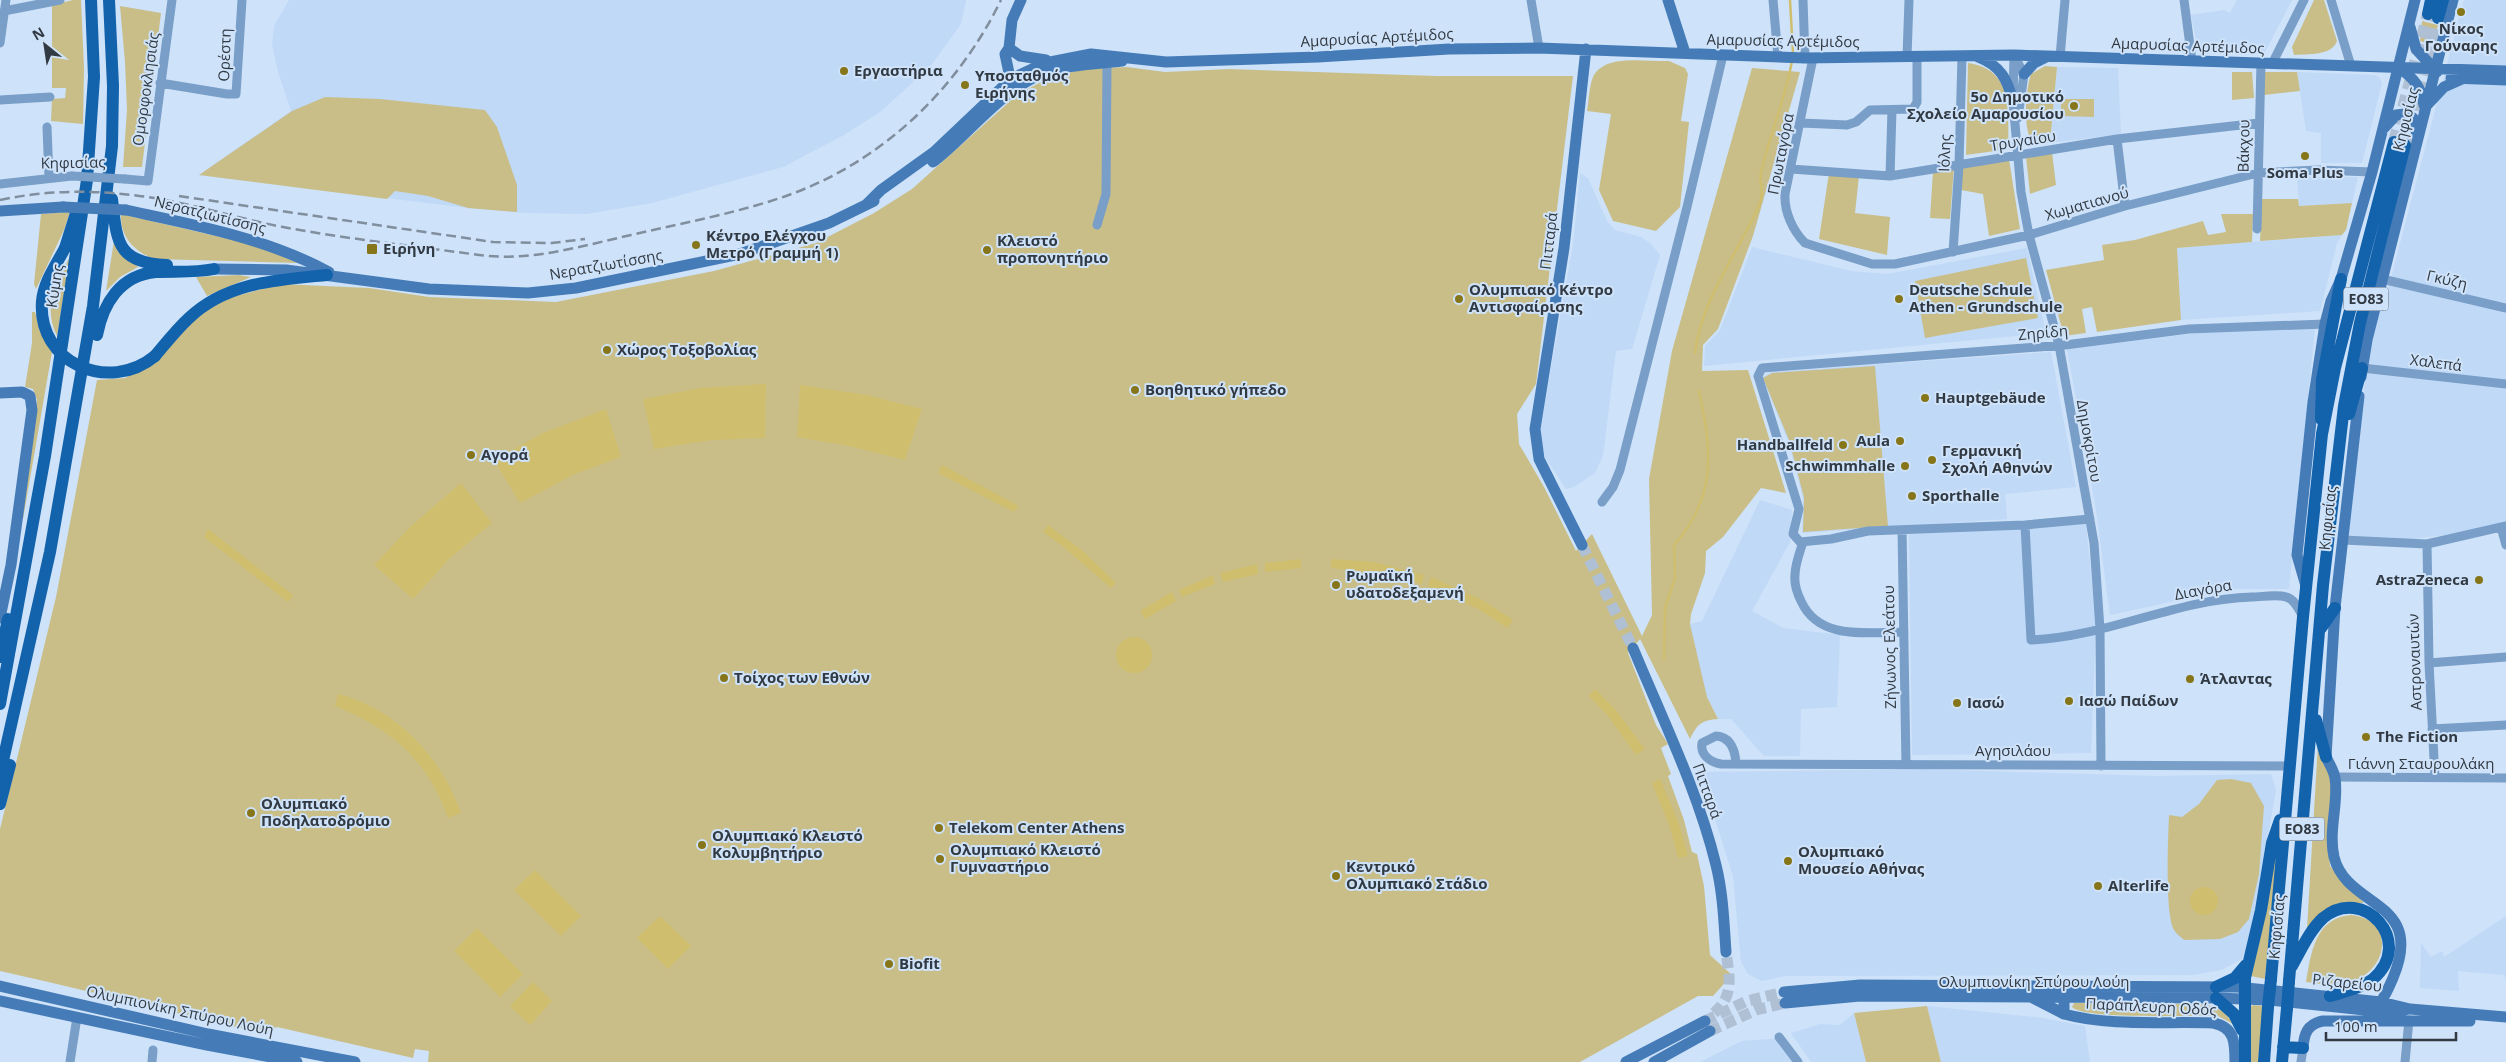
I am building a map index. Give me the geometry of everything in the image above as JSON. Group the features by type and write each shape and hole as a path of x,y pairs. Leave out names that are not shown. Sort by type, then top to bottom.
{"main road":[{"name":"Κύμης","path":"0,704 45,456 87,180 94,77 91,0"},
{"path":"0,774 50,552 78,403 110,178 113,86 109,0"},
{"path":"1016,80 1005,60 1005,54 1008,48 1012,20 1021,0"},
{"path":"1668,0 1685,53"},
{"name":"Κηφισίας","path":"2306,586 2297,555 2313,402 2325,324 2331,302 2341,279 2372,172 2415,0"},
{"path":"2431,0 2433,16 2443,0"},
{"name":"Κηφισίας","path":"2369,1011 2381,1002 2399,962 2401,943 2396,926 2386,912 2354,886 2337,864 2332,836 2335,777 2326,757 2335,608 2362,368 2382,279 2453,0"},
{"path":"2409,23 2416,49 2444,77 2506,80"},
{"path":"1008,48 1020,56 1035,60 1055,60"},
{"name":"Αμαρυσίας Αρτέμιδος","path":"1016,80 1058,69 1131,60 1199,61 1318,57 1449,49 1540,48 1782,58 2014,55 2435,70"},
{"name":"Πιτταρά","path":"1582,545 1539,459 1536,429 1564,248 1586,49"},
{"name":"Αμαρυσίας Αρτέμιδος","path":"1079,55 1108,55 1131,60"},
{"name":"Νερατζιωτίσσης","path":"214,269 278,269 401,287 502,293 576,288 748,251 829,223 885,196 938,158 1016,80 1055,60 1079,55"},
{"path":"1016,80 1020,56"},
{"path":"1974,56 1998,68 2007,80 2013,101"},
{"path":"2024,74 2034,63 2046,56"},
{"path":"2398,68 2414,79 2419,87 2425,109"},
{"path":"2435,70 2506,71"},
{"path":"2425,109 2444,87 2465,78"},
{"path":"2381,133 2396,115 2405,114 2410,115 2415,124 2418,140"},
{"name":"Κηφισίας","path":"2264,1062 2289,766 2322,434 2335,368 2400,143 2348,379 2338,455 2319,630 2290,976 2284,1000 2282,1062"},
{"path":"110,178 114,229 126,252 144,262 205,266 214,269"},
{"path":"87,180 65,248 47,281 42,300 45,326 60,352 85,369 106,373 136,368 155,356 188,318 222,296 269,280 327,275"},
{"name":"Νερατζιωτίσσης","path":"0,211 63,207 96,207 126,210 231,234 301,259 340,277"},
{"path":"78,403 90,366 101,313 114,293 132,280 149,273 214,269"},
{"path":"2322,434 2320,403 2322,380 2341,279"},
{"path":"2338,455 2362,368"},
{"path":"0,393 22,392 30,396 32,410 11,565 0,618"},
{"path":"0,804 44,612 50,574 50,552"},
{"name":"Κύμης","path":"0,657 14,593 24,575"},
{"path":"2319,630 2335,608"},
{"name":"Πιτταρά","path":"1633,648 1667,727 1714,857 1720,881 1726,952"},
{"path":"2314,688 2318,729 2326,757"},
{"path":"2244,1062 2244,993 2272,843 2286,801"},
{"path":"2290,976 2312,932 2324,917 2342,909 2351,908 2370,913 2382,925 2388,939 2388,955 2385,964 2372,979 2364,984 2330,996"},
{"path":"2244,1036 2234,1014 2216,992 2235,978 2250,958"},
{"name":"Ολυμπιονίκη Σπύρου Λούη","path":"2064,992 2032,997 1860,996 1784,998 1860,985 2064,992 2216,992 2244,993 2284,1000"},
{"name":"Ολυμπιονίκη Σπύρου Λούη","path":"0,986 208,1034 355,1062"},
{"name":"Παράπλευρη Οδός","path":"2064,992 2064,1014 2104,1022 2218,1023 2226,1027 2232,1034 2235,1062"},
{"name":"Ριζαρείου","path":"2284,1000 2330,996 2381,1002 2410,1014"},
{"path":"2032,997 2064,1014"},
{"name":"Ριζαρείου","path":"2284,1000 2369,1011 2506,1021"},
{"name":"Ολυμπιονίκη Σπύρου Λούη","path":"0,1001 297,1062"},
{"name":"Ριζαρείου","path":"2303,1048 2306,1031 2317,1022 2410,1014 2506,1017"},
{"path":"1626,1062 1708,1026 1654,1062"},
{"path":"2283,1047 2303,1048"}],"street":[{"path":"0,43 6,0"},
{"path":"4,11 60,0"},
{"name":"Ομορφοκλησιάς","path":"148,181 172,0"},
{"name":"Ορέστη","path":"160,83 236,94 242,0"},
{"path":"1531,0 1540,48"},
{"path":"1774,0 1782,58"},
{"name":"Πρωταγόρα","path":"1803,0 1805,58 1801,123 1785,194 1786,210 1799,237 1812,247"},
{"path":"1801,123 1852,124 1870,110 1915,107 1909,0"},
{"path":"2060,57 2065,0"},
{"path":"2184,0 2192,61"},
{"path":"2266,63 2304,0"},
{"path":"2331,0 2351,66"},
{"path":"1602,502 1614,487 1620,470 1723,55"},
{"path":"2014,55 2024,74"},
{"name":"Δημοκρίτου","path":"2014,55 2013,101 2021,192 2029,235 2059,346 2094,543 2100,630 2101,766"},
{"name":"Ιόλης","path":"1953,252 1959,165 1962,56"},
{"path":"1097,225 1106,194 1107,63"},
{"name":"Βάκχου","path":"2257,229 2258,123 2266,63"},
{"name":"Δημοκρίτου","path":"2016,125 2024,74"},
{"path":"0,100 50,97"},
{"path":"1890,176 1892,110"},
{"name":"Τρυγαίου","path":"1791,169 1890,176 2117,139 2258,123"},
{"path":"47,127 49,178"},
{"path":"2117,139 2125,206"},
{"name":"Χωματιανού","path":"1812,247 1872,264 1883,265 2029,235 2125,206 2258,173 2318,170 2372,172"},
{"name":"Κηφισίας","path":"0,184 72,176 148,181"},
{"name":"Γκύζη","path":"2382,279 2506,308"},
{"name":"Ζηρίδη","path":"1803,542 1800,542 1793,534 1799,509 1758,376 1762,368 2059,346 2189,329 2325,324"},
{"name":"Χαλεπά","path":"2362,368 2506,384"},
{"path":"1904,632 1840,632 1826,628 1814,619 1804,608 1797,592 1794,576 1803,542 1831,539 1868,531 2090,519"},
{"path":"2025,524 2031,640 2063,639 2100,630"},
{"path":"2343,540 2427,544 2503,526 2506,546"},
{"name":"Ζήνωνος Ελεάτου","path":"1902,530 1906,764"},
{"name":"Αστροναυτών","path":"2427,544 2429,663 2435,778"},
{"name":"Διαγόρα","path":"2100,630 2144,616 2224,598 2285,596 2294,602 2303,617"},
{"path":"2429,663 2506,656"},
{"path":"2432,729 2506,725"},
{"name":"Αγησιλάου","path":"1736,763 2289,766"},
{"name":"Γιάννη Σταυρουλάκη","path":"2335,777 2506,778"},
{"path":"2406,1062 2410,1014"},
{"path":"70,1062 77,1017"},
{"path":"1779,1036 1798,1062"},
{"path":"2301,1062 2303,1048"},
{"path":"152,1062 153,1050"}],"shaded area":[{"path":"81,0 84,68 83,124 51,121 52,99 65,98 66,88 52,88 52,5"},
{"path":"289,0 966,1 961,24 930,67 880,112 844,135 783,167 652,203 586,214 526,213 468,208 199,175 291,111 278,72 272,44 274,26"},
{"path":"2237,0 2292,0 2265,52 2202,52 2198,49 2191,15 2224,10 2230,13"},
{"path":"2314,0 2324,0 2337,41 2334,46 2325,52 2294,55 2292,47"},
{"path":"2464,0 2506,0 2506,522 2468,532 2413,539 2345,537 2367,364 2380,307 2392,274"},
{"path":"120,6 161,13 142,167 123,167 127,110"},
{"path":"2422,21 2438,25 2432,45 2420,41"},
{"path":"1627,60 1669,61 1685,68 1688,74 1681,121 1689,122 1680,207 1656,231 1613,221 1599,190 1611,114 1587,111 1593,77 1599,69 1606,65"},
{"path":"1968,63 1983,67 1994,74 2001,83 2008,107 2009,149 1966,155"},
{"path":"2045,66 2057,67 2050,143 2033,142 2027,129 2026,119 2031,74"},
{"path":"1127,67 1165,72 1229,69 1437,76 1573,76 1536,384 1517,414 1519,444 1544,487 1576,551 1592,534 1642,636 1652,615 1649,479 1672,351 1752,68 1800,72 1753,236 1718,329 1703,345 1702,371 1748,370 1786,493 1761,488 1723,537 1706,551 1705,573 1691,614 1690,624 1707,697 1718,719 1708,720 1701,724 1690,739 1640,639 1628,653 1656,725 1668,744 1661,748 1671,774 1668,776 1684,820 1692,852 1697,854 1704,886 1710,955 1732,975 1713,996 1698,996 1580,1062 428,1062 429,1051 415,1049 413,1058 277,1027 263,1033 0,971 0,829 56,597 97,380 125,378 149,365 197,317 221,300 281,284 369,288 429,297 556,302 714,271 816,243 874,213 912,189 1018,94 1047,79 1082,69"},
{"name":"5ο Δημοτικό Σχολείο Αμαρουσίου","path":"2057,67 2118,68 2121,134 2050,143"},
{"path":"2232,72 2252,72 2254,98 2232,100"},
{"path":"2264,72 2297,72 2300,91 2264,95"},
{"path":"2297,72 2374,75 2379,77 2382,83 2362,163 2321,163 2321,133 2306,131"},
{"path":"325,97 380,99 485,110 497,127 517,185 517,212 468,208 428,196 395,191 387,199 199,175 292,111"},
{"path":"2061,99 2094,99 2094,117 2061,116"},
{"path":"2052,152 2056,185 2030,194 2026,157"},
{"path":"2009,159 2020,229 1989,236 1983,194 1961,190 1962,165"},
{"path":"1954,167 1950,219 1930,218 1933,171"},
{"path":"1580,173 1588,178 1607,221 1615,230 1641,237 1650,243 1660,255 1632,349 1616,351 1603,456 1595,473 1574,487 1566,489 1543,454 1540,431 1573,244"},
{"path":"1829,173 1859,176 1855,213 1890,217 1887,255 1819,239"},
{"path":"2297,177 2358,177 2352,203 2299,206"},
{"path":"2262,199 2298,199 2299,206 2352,203 2346,230 2342,235 2260,241"},
{"path":"70,212 64,230 36,289 34,284 41,214"},
{"path":"121,214 259,246 298,263 154,259 140,252 130,242 123,230"},
{"path":"2221,214 2253,214 2252,242 2177,248 2181,320 2097,332 2092,307 2082,309 2086,333 2064,336 2046,270 2104,260 2102,245 2135,240 2203,221 2208,235 2226,232"},
{"path":"2342,235 2337,243 2320,311 2181,320 2177,248"},
{"path":"114,241 138,267 120,277 106,291"},
{"path":"1752,247 1851,271 1887,274 2027,248 2046,333 1704,366 1705,346 1720,330"},
{"path":"71,255 57,336 53,325 51,304 56,284"},
{"path":"2026,258 2038,318 1925,338 1915,281"},
{"path":"239,275 251,277 207,296 196,277"},
{"path":"32,312 35,312 40,331 52,352 23,519 21,519 37,400 33,389 25,387 32,343"},
{"path":"2315,328 2289,589 2230,589 2110,615 2096,510 2067,349 2200,333"},
{"name":"Γερμανική Σχολή Αθηνών","path":"2051,352 2076,487 2005,494 2007,519 1802,533 1803,498 1788,441 1762,377 1772,372"},
{"path":"1875,366 1888,526 1803,532 1804,498 1789,440 1763,378 1772,373"},
{"path":"766,384 765,438 712,440 654,449 643,399 701,388"},
{"path":"800,385 867,395 922,409 905,460 844,445 797,437"},
{"path":"606,409 621,457 575,474 520,503 494,460 543,433"},
{"path":"942,465 1019,506 1014,512 938,473"},
{"path":"461,483 492,523 449,559 413,599 374,565 411,526"},
{"path":"1760,500 1792,510 1790,542 1752,611 1783,628 1840,635 1837,707 1801,709 1800,756 1764,756 1731,719 1718,719 1707,697 1674,686 1690,624 1702,621"},
{"path":"2086,524 2096,623 2091,753 1912,755 1909,534"},
{"path":"1048,525 1085,553 1116,583 1111,588 1043,532"},
{"path":"208,529 293,595 288,602 204,537"},
{"path":"1301,559 1301,568 1265,572 1265,563"},
{"path":"1331,559 1374,562 1424,575 1422,584 1370,572 1331,568"},
{"path":"1257,564 1258,574 1223,582 1220,573"},
{"path":"1213,575 1215,584 1182,597 1179,590"},
{"path":"1431,577 1482,600 1513,620 1508,628 1478,609 1428,586"},
{"path":"1172,592 1176,601 1145,619 1140,611"},
{"path":"1134,637 1141,638 1147,642 1151,648 1151,662 1147,668 1141,672 1134,673 1127,672 1121,668 1117,662 1116,655 1117,648 1121,642 1127,638"},
{"path":"1595,689 1615,709 1645,749 1636,755 1608,716 1589,696"},
{"path":"338,694 359,701 379,711 414,738 442,773 461,813 448,818 439,797 418,763 390,736 355,715 335,706"},
{"path":"2318,744 2333,781 2328,841 2330,866 2364,903 2352,903 2307,929"},
{"path":"1921,769 2155,776 2271,774 2276,790 2249,941 2242,959 2221,970 2193,975 1786,976 1762,981 1748,974 1741,962 1733,876 1700,772"},
{"path":"1660,779 1678,821 1688,856 1678,858 1670,827 1652,783"},
{"path":"2231,779 2251,783 2264,806 2259,874 2249,919 2238,932 2220,939 2184,940 2173,928 2170,918 2168,873 2169,815 2182,817 2199,804 2217,780"},
{"path":"2278,842 2265,979 2251,976"},
{"path":"535,870 581,916 561,936 514,890"},
{"path":"2204,887 2214,891 2218,901 2214,911 2204,915 2194,911 2190,901 2194,891"},
{"path":"2351,915 2365,918 2375,925 2380,934 2382,945 2380,955 2374,966 2365,975 2347,983 2329,985 2306,982 2313,949 2322,930 2329,923"},
{"path":"660,916 691,946 668,969 637,938"},
{"path":"2506,916 2506,981 2504,975 2458,971 2459,991 2420,988 2421,943 2431,957 2442,951 2444,957"},
{"path":"477,928 523,974 500,997 454,951"},
{"path":"533,982 552,1001 530,1025 510,1006"},
{"path":"2074,1003 2202,1004 2220,1010 2233,1024 2218,1016 2097,1014 2072,1007"},
{"path":"1927,1006 2043,1018 2085,1026 2090,1062 1941,1062"},
{"path":"1927,1006 1941,1062 1866,1062 1854,1013"},
{"path":"2251,1006 2263,1006 2258,1062 2249,1062"},
{"path":"1854,1013 1866,1062 1811,1062 1791,1033 1820,1024 1840,1025"},
{"path":"1783,1038 1800,1062 1700,1062 1742,1041"}],"waterway":[{"path":"1790,0 1793,53"},
{"path":"1695,353 1699,333 1713,295 1760,203 1762,196 1761,172 1792,61"},
{"path":"1664,659 1665,608 1675,578 1674,545 1688,527 1698,509 1708,472 1707,433 1699,391"}],"tunnel":[{"path":"2394,142 2428,14"},
{"path":"2405,145 2438,18"},
{"path":"1582,545 1633,648"},
{"path":"1714,1013 1721,1006 1728,992 1729,977 1726,952"},
{"path":"1705,1021 1747,1001 1784,992"},
{"path":"1710,1031 1756,1010 1785,1003"}],"railway":[{"path":"0,200 64,192 128,195 170,201 269,224 356,239 498,257 556,252 748,208 821,182 854,164 885,143 939,93 983,33 1001,0"},
{"path":"179,196 493,242 552,243 585,239"}],"place":[{"name":"Νίκος Γούναρης","path":"2461,12"},
{"name":"Εργαστήρια","path":"844,71"},
{"name":"Υποσταθμός Ειρήνης","path":"965,85"},
{"name":"5ο Δημοτικό Σχολείο Αμαρουσίου","path":"2074,106"},
{"name":"Soma Plus","path":"2305,156"},
{"name":"Κέντρο Ελέγχου Μετρό (Γραμμή 1)","path":"696,245"},
{"name":"Ειρήνη","path":"372,249"},
{"name":"Κλειστό προπονητήριο","path":"987,250"},
{"name":"Ολυμπιακό Κέντρο Αντισφαίρισης","path":"1459,299"},
{"name":"Deutsche Schule Athen - Grundschule","path":"1899,299"},
{"name":"Χώρος Τοξοβολίας","path":"607,350"},
{"name":"Βοηθητικό γήπεδο","path":"1135,390"},
{"name":"Hauptgebäude","path":"1925,398"},
{"name":"Aula","path":"1900,441"},
{"name":"Handballfeld","path":"1843,445"},
{"name":"Αγορά","path":"471,455"},
{"name":"Γερμανική Σχολή Αθηνών","path":"1932,460"},
{"name":"Schwimmhalle","path":"1905,466"},
{"name":"Sporthalle","path":"1912,496"},
{"name":"AstraZeneca","path":"2479,580"},
{"name":"Ρωμαϊκή υδατοδεξαμενή","path":"1336,585"},
{"name":"Τοίχος των Εθνών","path":"724,678"},
{"name":"Άτλαντας","path":"2190,679"},
{"name":"Ιασώ Παίδων","path":"2069,701"},
{"name":"Ιασώ","path":"1957,703"},
{"name":"The Fiction","path":"2366,737"},
{"name":"Ολυμπιακό Ποδηλατοδρόμιο","path":"251,813"},
{"name":"Telekom Center Athens","path":"939,828"},
{"name":"Ολυμπιακό Κλειστό Κολυμβητήριο","path":"702,845"},
{"name":"Ολυμπιακό Κλειστό Γυμναστήριο","path":"940,859"},
{"name":"Ολυμπιακό Μουσείο Αθήνας","path":"1788,861"},
{"name":"Κεντρικό Ολυμπιακό Στάδιο","path":"1336,876"},
{"name":"Alterlife","path":"2098,886"},
{"name":"Biofit","path":"889,964"}]}
